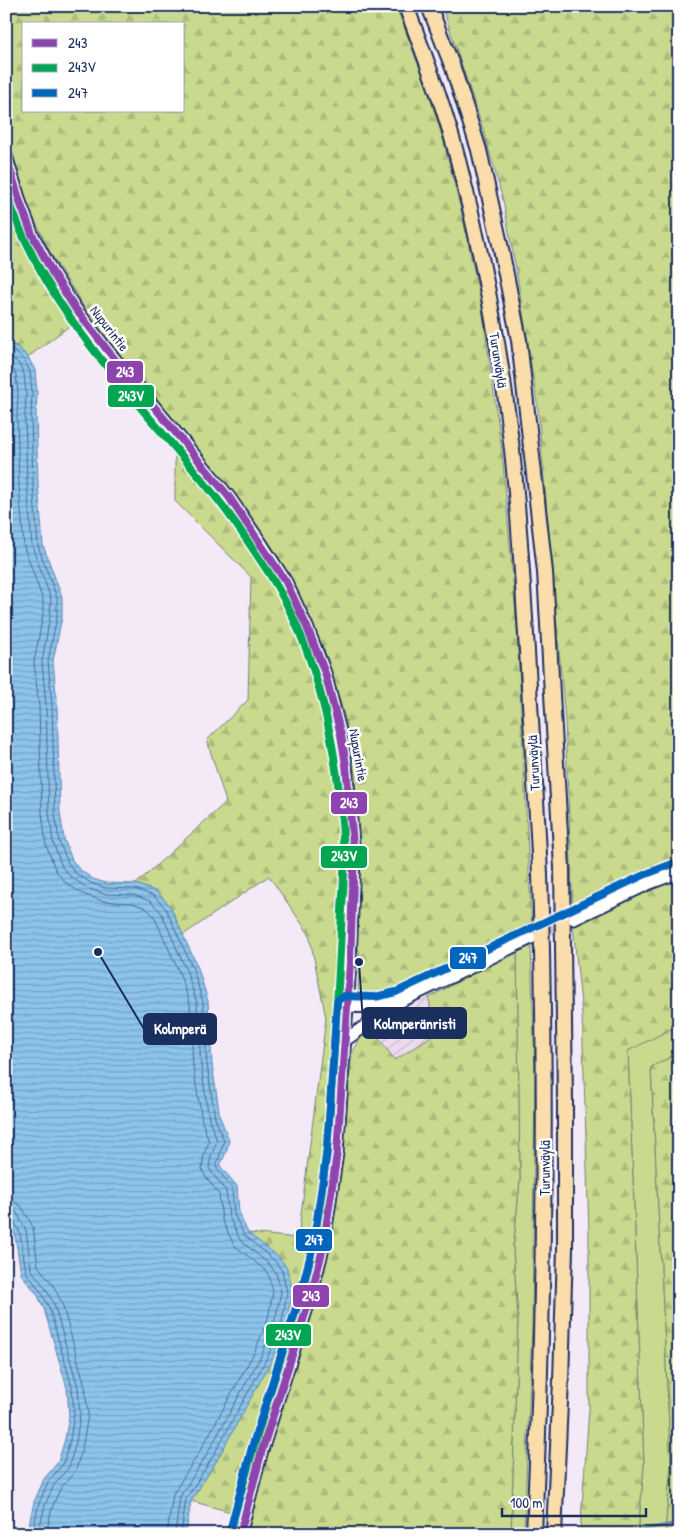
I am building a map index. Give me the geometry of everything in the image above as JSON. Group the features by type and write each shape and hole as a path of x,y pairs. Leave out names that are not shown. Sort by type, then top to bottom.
{"highway":[{"name":"Turunväylä","path":"406,6 433,79 458,157 480,249 512,449 523,576 540,873 544,1102 541,1373 534,1534"},
{"name":"Turunväylä","path":"429,6 453,68 479,150 500,244 519,340 544,572 562,868 566,1099 565,1249 554,1534"}],"main road":[{"name":"Nupurintie","path":"6,156 32,234 52,272 75,308 108,351 229,497 261,542 286,582 307,626 325,673 341,735 350,789 354,856 350,963 337,1153 322,1248 311,1295 262,1450 240,1534"},
{"path":"574,919 650,883 679,872"},
{"path":"344,1041 399,1002 531,938"},
{"path":"346,1006 376,1007 399,1002"}],"shaded area":[{"path":"428,998 430,1003 430,1037 395,1060 370,1027 384,1016"}],"green space":[{"path":"6,6 396,6 427,87 444,142 482,307 502,452 517,627 532,932 372,1002 364,999 359,994 360,957 355,933 359,875 355,776 345,718 327,657 306,609 272,547 187,435 93,322 52,256 29,208 6,125"},
{"path":"442,6 679,6 679,866 654,873 573,913 565,720 538,409 503,200 483,129"},
{"path":"6,179 27,234 76,321 28,357 17,346 6,344"},
{"path":"175,445 238,521 273,573 302,629 321,681 335,731 336,760 345,790 348,838 345,920 331,1142 318,1239 307,1287 252,1455 238,1514 191,1501 217,1460 243,1410 258,1242 248,1233 298,1238 326,1018 309,934 269,876 183,935 170,906 157,892 136,884 226,802 207,740 248,700 251,577 175,501"},
{"path":"679,876 679,1025 628,1051 644,1465 638,1534 580,1534 589,1409 589,1232 582,1014 573,926 630,897"},
{"path":"531,944 535,1074 532,1327 524,1534 511,1534 518,1319 513,1250 520,1180 517,950"},
{"path":"517,950 520,1180 513,1250 518,1319 511,1534 248,1534 261,1476 320,1280 333,1221 352,1053 361,1037 370,1027 395,1060 430,1037 430,1003 428,998"},
{"path":"679,1025 679,1053 651,1068 671,1465 665,1534 638,1534 644,1465 628,1050"},
{"path":"679,1053 679,1534 665,1534 671,1465 651,1067"}],"water":[{"path":"6,344 17,346 28,357 35,370 38,484 43,545 62,597 62,617 53,661 57,705 60,812 64,839 72,860 79,869 93,879 106,883 136,884 157,892 170,906 198,968 208,1001 212,1064 220,1117 229,1140 220,1166 237,1186 239,1213 248,1233 279,1257 287,1268 293,1292 286,1323 273,1358 217,1460 191,1501 186,1534 27,1534 34,1502 44,1479 58,1462 69,1416 67,1388 44,1309 37,1294 21,1274 15,1235 6,1215"}],"waterway":[{"path":"619,1534 679,1523"}],"tunnel":[{"path":"535,937 568,921"}],"transit line":[{"name":"243","path":"6,157 32,234 52,272 75,308 108,351 229,497 286,582 307,627 325,673 341,735 346,765 354,855 350,963 337,1153 323,1248 311,1295 262,1450 240,1534"},
{"name":"243V","path":"6,191 23,236 44,278 70,317 98,355 219,501 269,573 287,605 302,638 314,672 332,743 341,816 344,866 338,988 322,1192 306,1276 230,1531"},
{"name":"247","path":"230,1531 252,1447 301,1292 313,1246 327,1152 337,1001 344,996 375,997 396,992 646,874 675,863"}],"place":[{"name":"Kolmperä","path":"98,952"},
{"name":"Kolmperänristi","path":"359,962"}]}
